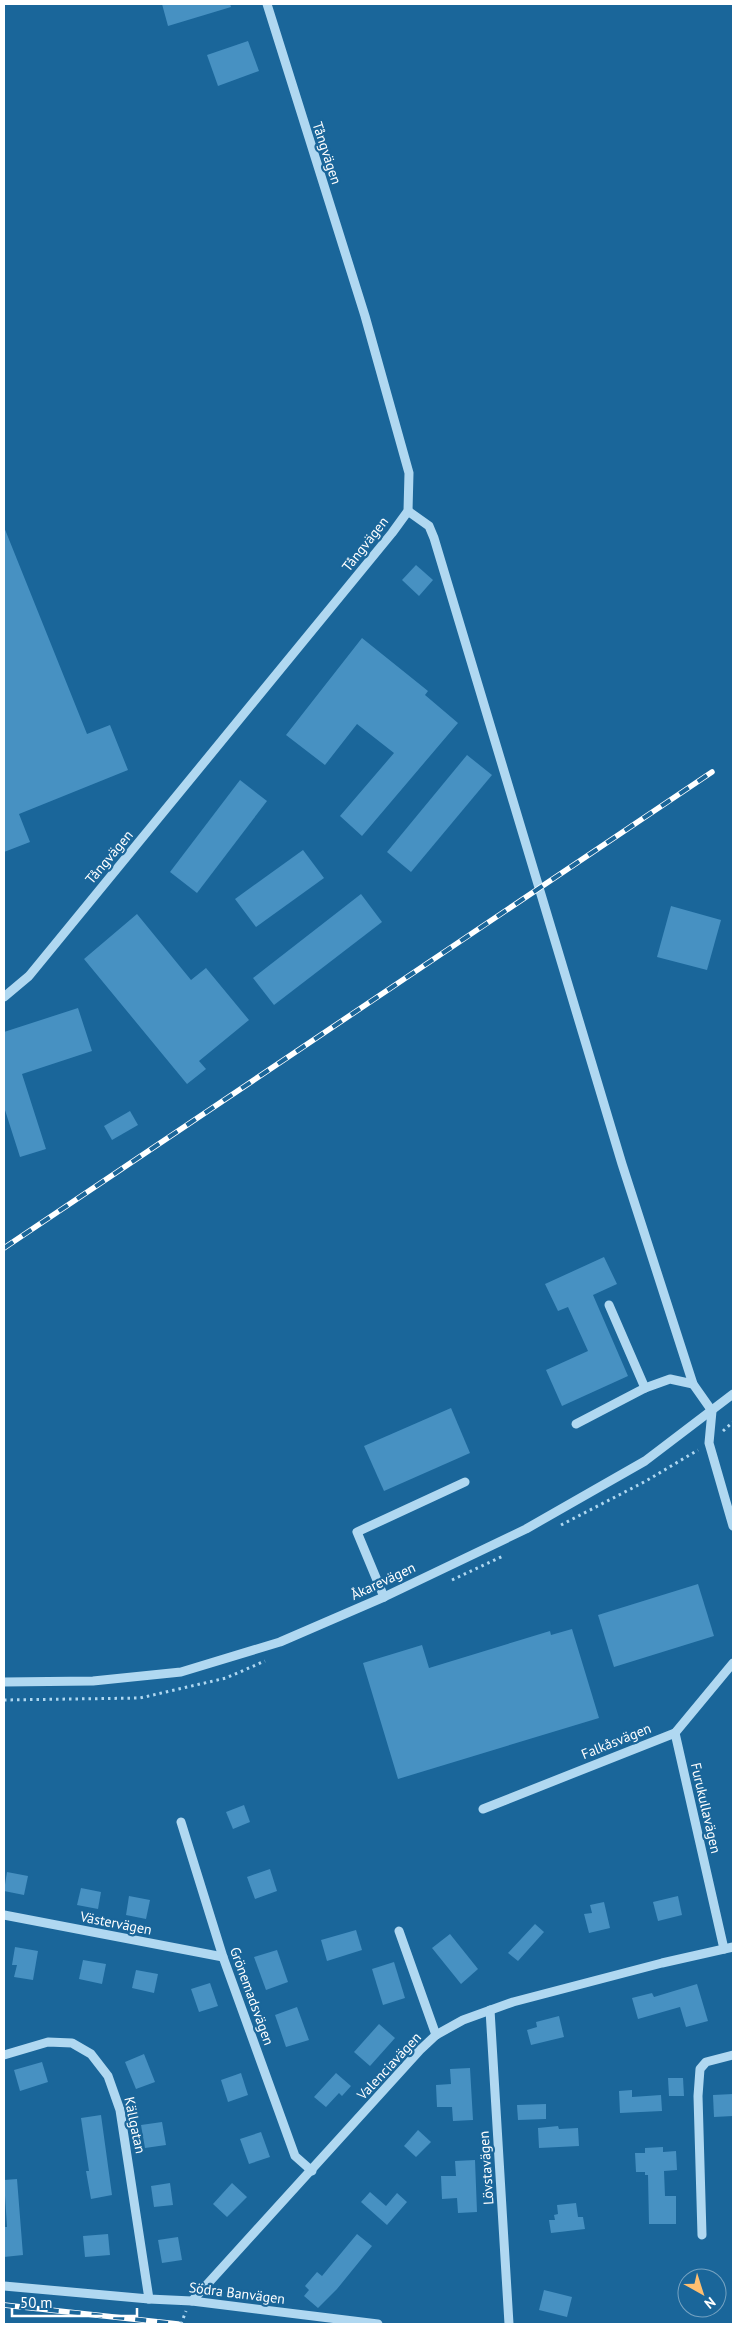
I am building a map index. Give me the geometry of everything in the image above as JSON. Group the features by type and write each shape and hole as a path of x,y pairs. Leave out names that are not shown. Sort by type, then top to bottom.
{"street":[{"name":"Tångvägen","path":"4,997 29,976 386,541 408,511 409,472 365,316 267,4"},
{"path":"408,511 429,526 434,538 602,1098 693,1384 712,1411 709,1443 733,1526"},
{"path":"608,1306 645,1388"},
{"path":"576,1424 645,1388 670,1379 693,1384"},
{"name":"Åkarevägen","path":"4,1682 93,1681 181,1672 280,1642 384,1597 543,1519 645,1461 733,1394"},
{"path":"384,1597 356,1532 465,1482"},
{"name":"Falkåsvägen","path":"483,1809 675,1732 733,1663"},
{"name":"Furukullavägen","path":"675,1732 729,1948"},
{"name":"Grönemadsvägen","path":"180,1822 223,1957 295,2156 312,2172"},
{"name":"Västervägen","path":"4,1915 223,1957"},
{"path":"399,1931 436,2035"},
{"name":"Valenciavägen","path":"192,2301 312,2172 420,2050 436,2035 463,2020 490,2010 574,1984 729,1948"},
{"name":"Lövstavägen","path":"490,2010 509,2324"},
{"name":"Källgatan","path":"4,2055 48,2042 72,2044 91,2054 108,2076 120,2110 150,2299"},
{"path":"702,2235 700,2072 706,2062 733,2055"},
{"name":"Södra Banvägen","path":"4,2286 192,2301 378,2324"}],"building":[{"path":"162,4 230,4 231,7 168,26"},
{"path":"248,41 259,71 218,86 207,55"},
{"path":"4,527 87,734 110,725 128,770 19,814 30,842 4,852"},
{"path":"416,565 433,580 419,596 402,580"},
{"path":"362,638 428,691 425,695 458,723 362,836 340,816 394,753 357,724 325,765 286,735"},
{"path":"467,755 492,775 411,872 387,852"},
{"path":"240,780 267,801 197,893 170,872"},
{"path":"303,850 324,878 256,927 235,899"},
{"path":"361,894 382,922 274,1005 253,978"},
{"path":"671,906 721,920 707,970 657,957"},
{"path":"137,914 191,980 206,968 249,1020 199,1061 206,1069 187,1084 84,959"},
{"path":"78,1008 92,1051 22,1074 46,1149 20,1157 4,1107 4,1032"},
{"path":"130,1111 138,1125 112,1140 104,1126"},
{"path":"604,1257 617,1284 593,1295 628,1376 562,1406 546,1370 588,1351 568,1307 558,1311 545,1284"},
{"path":"451,1408 470,1453 384,1491 364,1446"},
{"path":"698,1584 714,1636 614,1667 598,1615"},
{"path":"572,1629 599,1718 398,1779 363,1663 422,1645 429,1668 550,1631 551,1635"},
{"path":"244,1805 250,1822 233,1829 226,1812"},
{"path":"270,1869 277,1891 255,1899 247,1877"},
{"path":"7,1872 28,1876 24,1895 4,1891"},
{"path":"81,1888 101,1892 98,1909 77,1905"},
{"path":"129,1896 150,1900 146,1919 126,1915"},
{"path":"678,1896 682,1915 658,1921 653,1902"},
{"path":"604,1902 610,1928 589,1933 584,1914 592,1913 590,1905"},
{"path":"535,1924 544,1932 518,1961 508,1953"},
{"path":"356,1930 362,1950 327,1961 321,1940"},
{"path":"450,1934 478,1969 461,1984 432,1948"},
{"path":"15,1947 38,1951 33,1980 14,1977 17,1965 12,1965"},
{"path":"277,1950 288,1982 266,1990 254,1957"},
{"path":"83,1960 106,1964 102,1984 79,1979"},
{"path":"394,1962 405,1998 383,2005 372,1969"},
{"path":"136,1970 158,1974 154,1993 132,1988"},
{"path":"210,1983 218,2006 199,2012 191,1989"},
{"path":"697,1984 708,2021 686,2027 680,2007 638,2019 632,1998 652,1993 654,1997"},
{"path":"297,2007 309,2040 286,2047 275,2015"},
{"path":"559,2016 564,2037 531,2045 527,2030 537,2027 536,2022"},
{"path":"379,2024 395,2038 370,2066 354,2052"},
{"path":"144,2054 155,2082 136,2089 125,2062"},
{"path":"42,2062 48,2082 20,2091 14,2070"},
{"path":"470,2068 473,2120 453,2121 452,2107 437,2107 436,2085 451,2084 450,2069"},
{"path":"241,2073 248,2095 228,2102 221,2080"},
{"path":"336,2073 351,2086 342,2096 339,2093 326,2107 314,2097"},
{"path":"668,2078 683,2078 684,2096 669,2096"},
{"path":"632,2090 632,2097 661,2095 662,2111 620,2113 619,2091"},
{"path":"733,2094 733,2116 714,2117 713,2095"},
{"path":"546,2104 546,2119 518,2120 517,2105"},
{"path":"101,2115 112,2195 91,2199 86,2171 89,2171 81,2118"},
{"path":"162,2122 166,2145 145,2148 141,2125"},
{"path":"558,2126 559,2129 578,2128 579,2146 539,2148 538,2128"},
{"path":"418,2130 431,2142 416,2157 404,2146"},
{"path":"261,2132 270,2157 249,2164 240,2139"},
{"path":"663,2147 663,2152 676,2151 677,2170 664,2171 665,2196 676,2196 676,2224 649,2224 648,2175 645,2175 645,2172 636,2172 635,2153 645,2153 645,2148"},
{"path":"475,2160 477,2212 458,2213 457,2198 442,2199 441,2176 456,2176 455,2161"},
{"path":"17,2179 23,2255 4,2257 4,2227 7,2227 4,2180"},
{"path":"170,2183 173,2205 154,2207 151,2186"},
{"path":"232,2183 247,2197 227,2217 213,2204"},
{"path":"370,2192 386,2206 397,2193 407,2202 387,2225 361,2202"},
{"path":"576,2203 578,2217 583,2217 585,2229 551,2233 549,2220 555,2220 554,2215 558,2214 557,2205"},
{"path":"108,2234 110,2255 85,2257 83,2236"},
{"path":"357,2234 372,2246 337,2289 318,2308 304,2296 309,2290 305,2286 317,2272 322,2276"},
{"path":"178,2237 182,2260 162,2263 158,2240"},
{"path":"544,2290 572,2297 567,2317 539,2310"}],"railway":[{"path":"4,1248 712,772"},
{"path":"4,2305 178,2324"}]}
